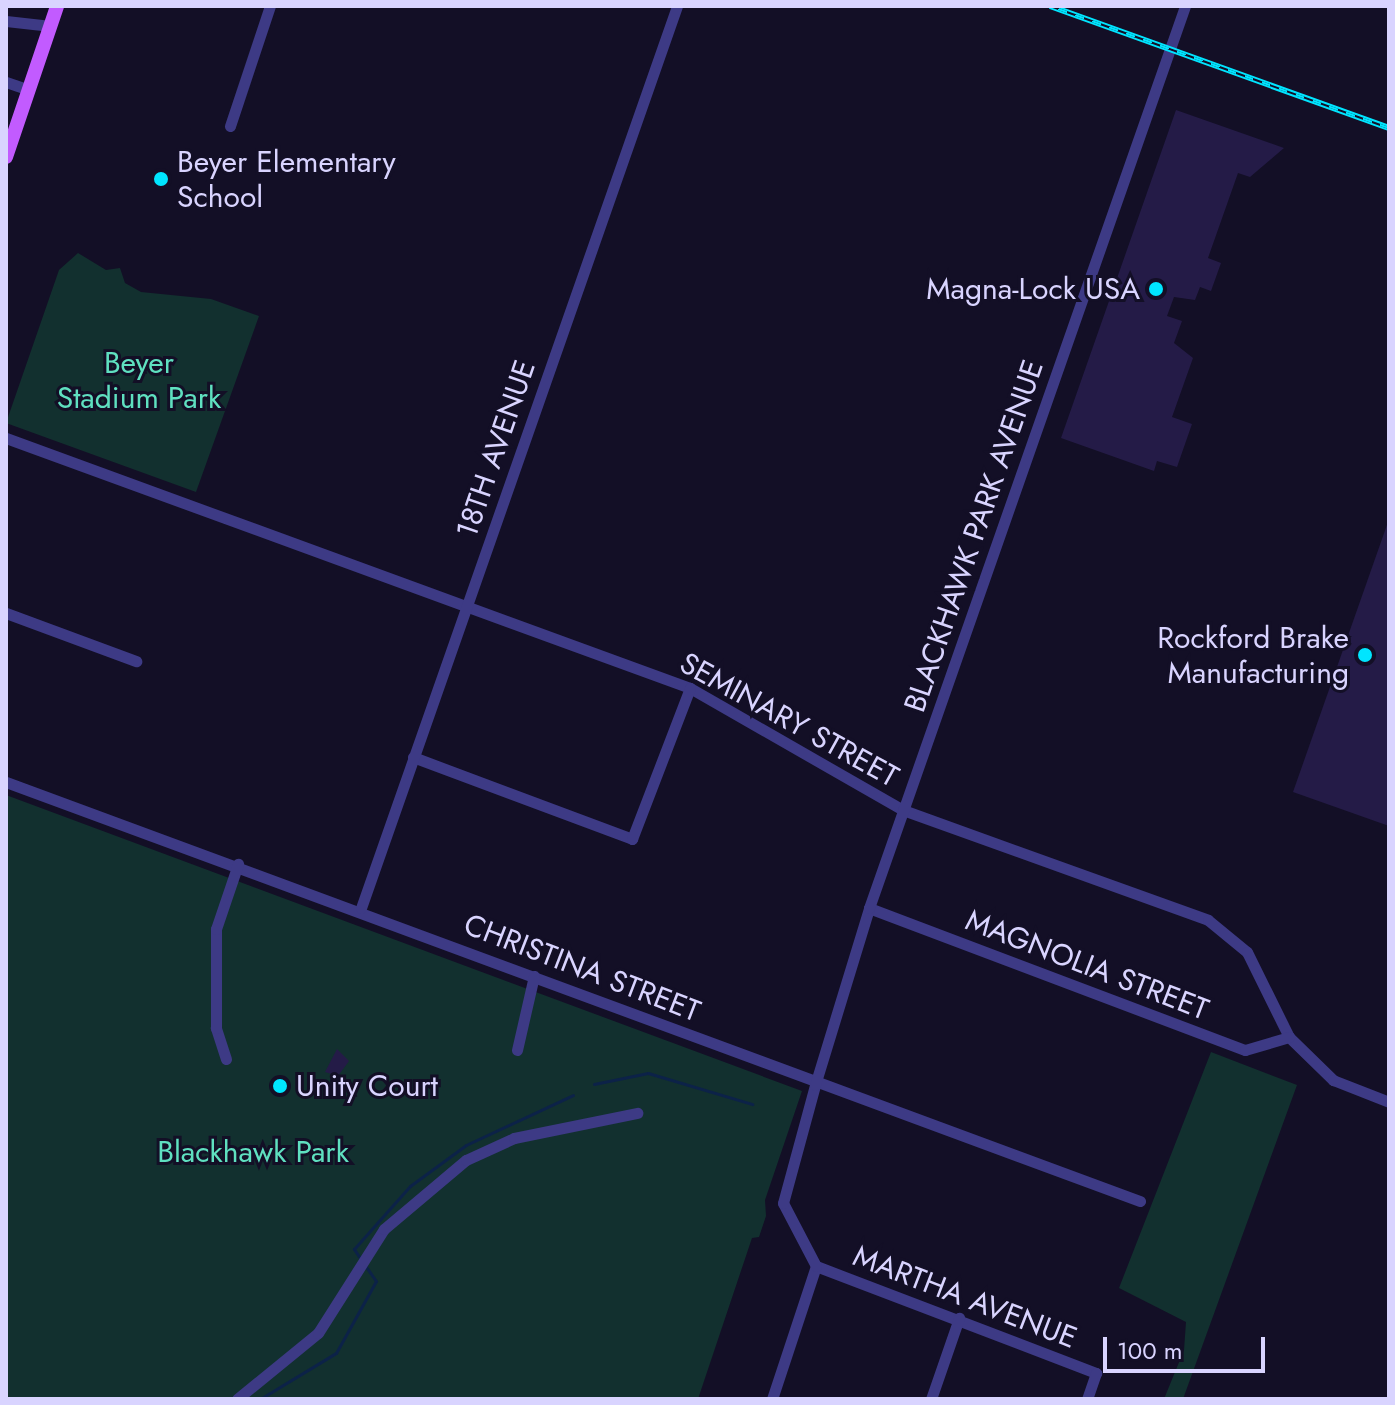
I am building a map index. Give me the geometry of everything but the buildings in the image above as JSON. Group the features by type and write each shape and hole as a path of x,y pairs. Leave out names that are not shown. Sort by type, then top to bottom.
{"main road":[{"path":"6,157 57,6"}],"street":[{"path":"230,126 270,6"},
{"name":"18TH AVENUE","path":"361,908 677,6"},
{"name":"BLACKHAWK PARK AVENUE","path":"816,1266 783,1203 815,1085 869,908 1185,6"},
{"path":"6,21 51,26"},
{"path":"6,82 29,90"},
{"name":"SEMINARY STREET","path":"6,438 690,688 903,810 1208,920 1247,952 1289,1037 1333,1080 1389,1102"},
{"path":"6,613 136,661"},
{"path":"413,757 632,839 690,688"},
{"name":"CHRISTINA STREET","path":"6,782 361,908 815,1085 1140,1201"},
{"path":"226,1059 216,1028 216,929 238,864"},
{"name":"MAGNOLIA STREET","path":"869,908 1245,1050 1289,1037"},
{"path":"517,1050 534,976"},
{"path":"237,1399 318,1333 384,1229 466,1160 514,1138 637,1113"},
{"path":"772,1399 816,1266"},
{"name":"MARTHA AVENUE","path":"816,1266 959,1318 1096,1373 1087,1399"},
{"path":"931,1399 959,1318"}],"green space":[{"name":"Beyer Stadium Park","path":"78,253 106,270 120,268 125,283 141,292 211,299 259,316 196,492 6,423 59,270"},
{"name":"Blackhawk Park","path":"6,795 802,1091 765,1200 766,1216 759,1237 752,1238 698,1399 6,1399"},
{"path":"1211,1052 1297,1085 1183,1399 1164,1399 1184,1350 1186,1322 1119,1288"}],"waterway":[{"path":"594,1084 648,1073 752,1104"},
{"path":"360,1258 354,1249 410,1186 466,1145 573,1095"},
{"path":"260,1399 336,1353 376,1281 364,1264"}],"railway":[{"path":"1050,6 1389,128"}],"place":[{"name":"Beyer Elementary School","path":"161,179"},
{"name":"Magna-Lock USA","path":"1156,289"},
{"name":"Rockford Brake Manufacturing","path":"1365,655"},
{"name":"Unity Court","path":"280,1086"}]}
